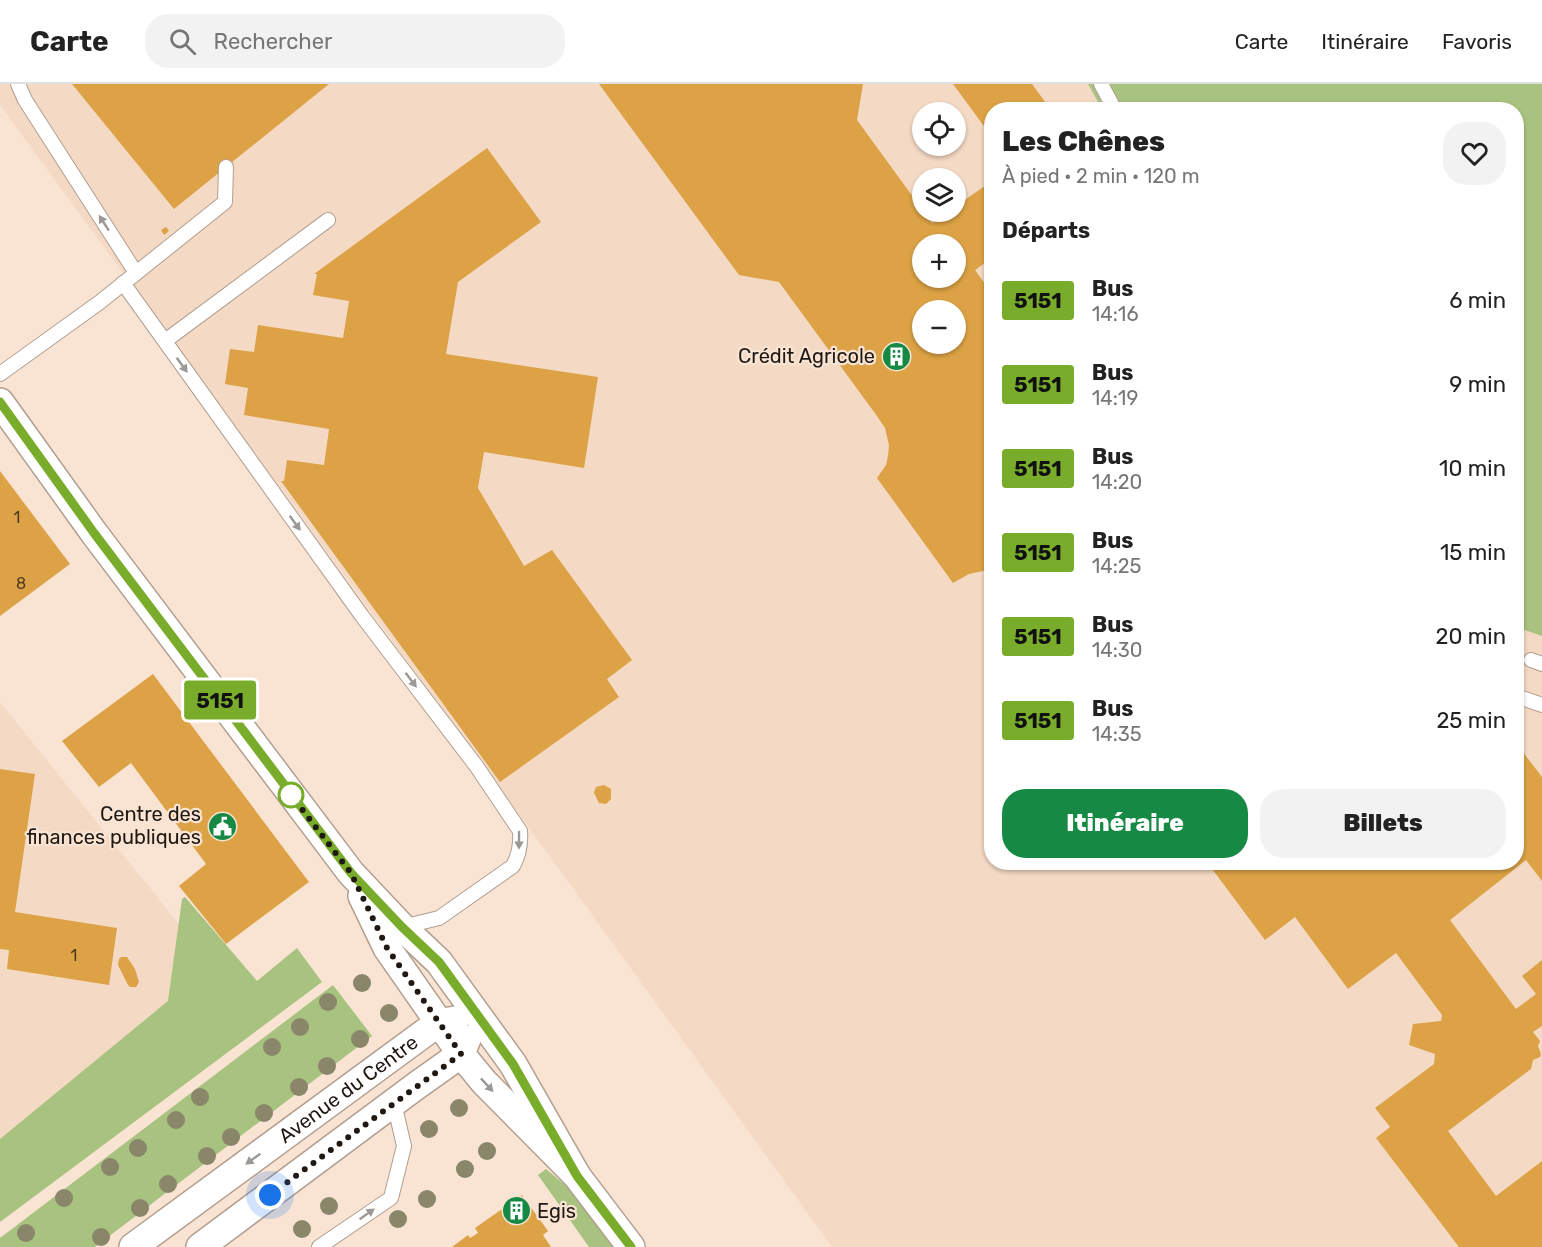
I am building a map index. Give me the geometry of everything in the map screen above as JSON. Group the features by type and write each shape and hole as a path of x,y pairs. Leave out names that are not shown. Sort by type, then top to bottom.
{"street":[{"path":"0,402 94,533 351,873 439,962 513,1064 577,1176"},
{"path":"351,873 387,948 461,1054 484,1082 577,1176 631,1247"},
{"path":"461,1054 477,1015"},
{"name":"Avenue du Centre","path":"133,1247 438,1023 477,1015"},
{"name":"Avenue du Centre","path":"200,1247 461,1054"}],"lane":[{"path":"18,84 25,100 136,273"},
{"path":"1101,84 1111,102"},
{"path":"0,374 100,302 225,202 226,167"},
{"path":"165,341 328,220"},
{"path":"123,283 356,606 477,767 520,831 521,842 513,866 439,918 402,927"},
{"path":"1524,699 1542,705"},
{"path":"319,1247 391,1197 404,1146 393,1103"}],"shaded area":[{"path":"0,84 1088,84 1098,102 984,102 984,870 1524,870 1524,630 1542,636 1542,1247 832,1247 559,869 0,105"},
{"path":"0,702 257,1021 0,1214"}],"green space":[{"path":"1088,84 1542,84 1542,636 1524,630 1524,102 1098,102"},
{"path":"185,897 257,981 297,948 322,982 0,1222 0,1139 168,1001 182,899"},
{"path":"333,985 372,1036 95,1247 0,1247 0,1238"},
{"path":"546,1169 584,1201 613,1247 589,1247 538,1175"}],"building":[{"path":"72,84 329,84 174,209"},
{"name":"Crédit Agricole","path":"599,84 863,84 857,120 912,196 912,222 966,222 966,199 984,187 984,264 975,270 984,283 984,571 969,574 953,583 877,478 886,465 889,445 885,428 779,282 739,275"},
{"path":"953,84 1032,84 1045,102 984,102 984,126"},
{"path":"487,148 541,222 458,282 446,354 598,377 584,468 484,452 478,488 524,566 552,550 632,660 607,679 619,697 500,782 281,481 284,481 287,460 324,465 329,429 244,415 248,388 225,384 230,349 254,352 258,325 343,338 349,301 313,295 317,274 314,274"},
{"path":"166,227 169,231 164,235 161,230"},
{"path":"0,471 70,564 0,616"},
{"name":"Centre des finances publiques","path":"153,674 309,882 226,944 179,886 206,864 131,763 99,787 62,741"},
{"path":"1524,753 1542,777 1542,881 1526,860 1524,862"},
{"path":"0,769 35,774 15,912 117,928 109,985 7,969 9,950 0,949"},
{"path":"604,785 611,789 611,799 606,804 599,803 594,793 596,787"},
{"path":"1213,870 1513,870 1450,920 1516,1009 1536,994 1522,976 1542,960 1542,1026 1533,1032 1540,1041 1538,1046 1541,1054 1533,1060 1531,1069 1448,1131 1496,1196 1542,1161 1542,1247 1459,1247 1376,1138 1390,1127 1375,1108 1434,1064 1435,1054 1409,1045 1413,1024 1441,1021 1442,1015 1396,953 1348,989 1295,917 1265,940"},
{"path":"121,957 127,957 135,969 139,982 136,987 128,985 118,965"},
{"name":"Egis","path":"522,1195 548,1231 543,1235 551,1247 452,1247 468,1235 470,1238 478,1233 475,1228"}],"bus line":[{"name":"5151","path":"0,402 94,533 351,873 439,962 513,1064 577,1176 631,1247"}],"place":[{"name":"Crédit Agricole","path":"896,356"},
{"name":"Centre des finances publiques","path":"222,826"},
{"name":"Egis","path":"516,1211"}],"route":[{"path":"270,1195 461,1054 387,948 351,873 291,795"}]}
